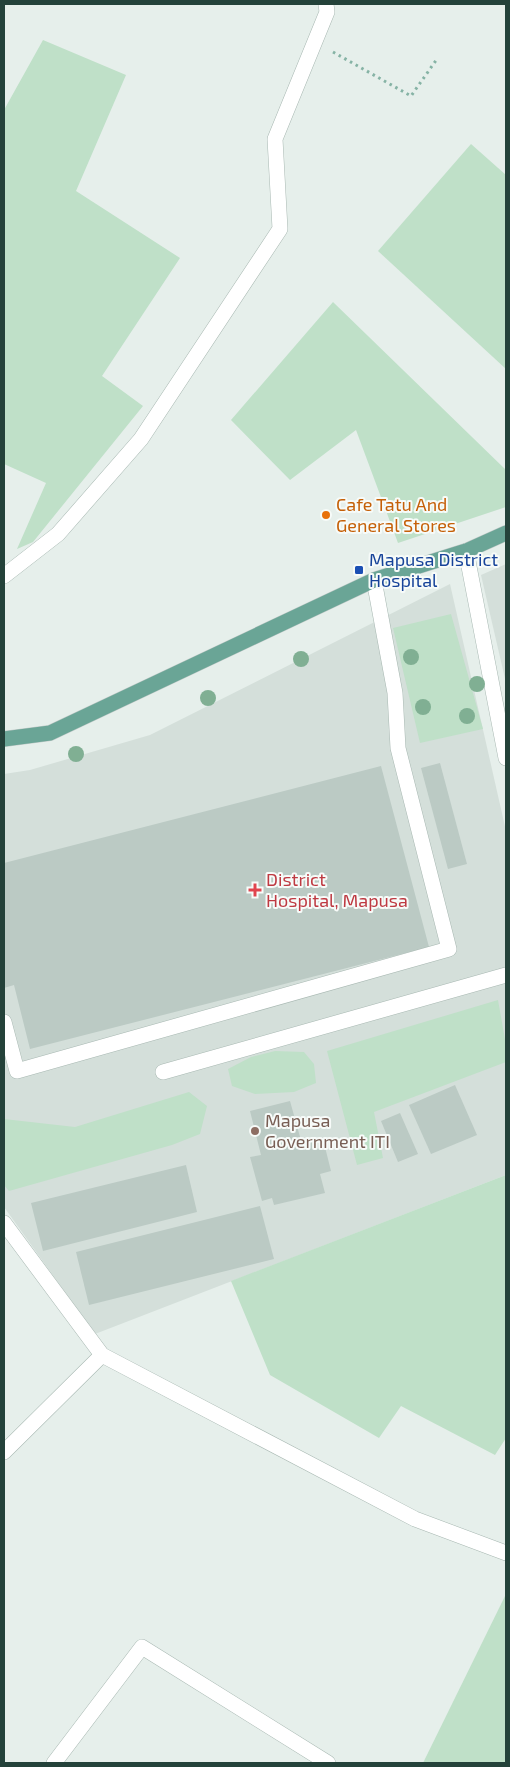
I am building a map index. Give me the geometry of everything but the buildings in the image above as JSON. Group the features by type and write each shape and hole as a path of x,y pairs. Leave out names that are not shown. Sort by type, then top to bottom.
{"main road":[{"path":"4,739 50,733 374,580 466,550 506,533"}],"street":[{"path":"4,576 58,534 141,438 280,229 275,139 327,12 326,4"},
{"path":"466,550 506,758"},
{"path":"4,1022 17,1071 449,949 398,748 396,694 374,580"},
{"path":"162,1072 506,975"},
{"path":"4,1225 102,1355 415,1518 506,1554"},
{"path":"4,1452 102,1355"},
{"path":"54,1763 142,1646 328,1763"}],"path":[{"path":"315,42 411,96 437,59"}],"shaded area":[{"path":"506,564 506,683 481,575"},
{"path":"450,584 506,831 506,1175 95,1334 4,1207 4,774 30,770 150,735"}],"green space":[{"path":"43,40 126,75 76,191 180,258 102,376 143,406 33,542 17,549 46,483 4,464 4,110"},
{"path":"471,144 506,175 506,369 378,251"},
{"path":"333,302 506,470 506,507 398,543 356,430 290,480 231,420"},
{"path":"451,614 483,729 420,743 393,628"},
{"path":"498,1000 506,1045 506,1062 374,1112 383,1158 357,1165 327,1051"},
{"path":"275,1051 304,1052 314,1064 316,1083 294,1092 255,1094 232,1086 228,1069 251,1057"},
{"path":"189,1092 207,1106 200,1134 172,1145 9,1191 4,1185 4,1119 75,1127"},
{"path":"506,1175 506,1438 495,1455 401,1406 379,1438 270,1375 231,1281"},
{"path":"506,1594 506,1763 423,1763"}],"place":[{"name":"Cafe Tatu And General Stores","path":"326,515"},
{"name":"Mapusa District Hospital","path":"359,570"},
{"name":"District Hospital, Mapusa","path":"255,890"},
{"name":"Mapusa Government ITI","path":"255,1131"}]}
